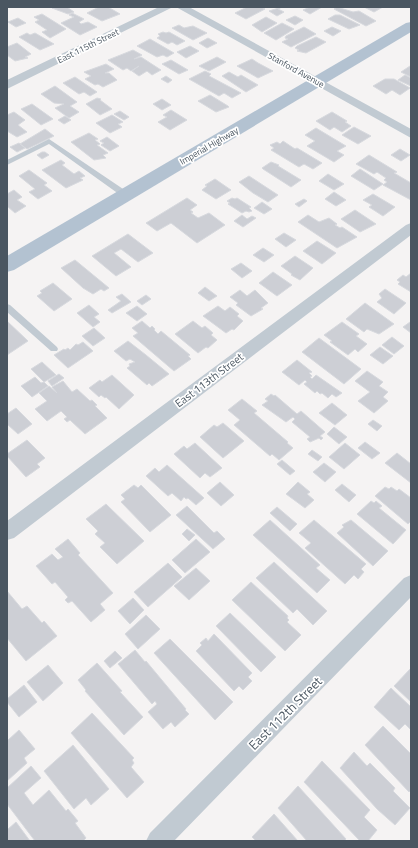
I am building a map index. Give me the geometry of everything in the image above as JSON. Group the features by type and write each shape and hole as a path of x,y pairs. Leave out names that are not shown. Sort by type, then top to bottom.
{"main road":[{"name":"Imperial Highway","path":"7,265 411,26"}],"street":[{"name":"East 115th Street","path":"7,85 168,7"},
{"name":"Stanford Avenue","path":"181,7 411,134"},
{"name":"East 113th Street","path":"7,532 411,228"},
{"name":"East 112th Street","path":"158,841 411,584"}],"lane":[{"path":"7,163 49,141 126,195"},
{"path":"7,307 54,349"}],"building":[{"path":"67,7 74,12 68,14 52,8"},
{"path":"99,7 108,7 120,14 102,21 87,13"},
{"path":"247,7 261,7 265,9 246,19 235,13"},
{"path":"282,7 278,9 284,12 277,16 269,11"},
{"path":"310,7 322,7 310,14 303,10"},
{"path":"337,7 353,12 359,11 376,21 366,26 334,9"},
{"path":"364,7 383,7 374,12"},
{"path":"72,13 84,19 79,22 81,24 88,22 97,27 80,35 61,23 74,17 69,15"},
{"path":"42,14 66,29 50,38 42,32 47,30 35,22 39,20 34,17"},
{"path":"335,15 340,15 360,25 349,29 328,19"},
{"path":"295,16 303,20 295,25 286,20"},
{"path":"266,17 277,23 262,32 252,25"},
{"path":"18,18 26,23 16,27 8,22"},
{"path":"282,23 294,29 276,40 264,33"},
{"path":"179,25 184,28 193,26 207,33 193,40 172,28"},
{"path":"304,27 316,34 291,47 282,42 288,39 285,38 286,36"},
{"path":"332,27 341,31 333,36 324,31"},
{"path":"169,32 185,41 177,45 172,42 168,44 157,38 160,36 158,34"},
{"path":"27,33 30,35 35,33 54,44 40,50 19,37"},
{"path":"316,37 326,42 306,53 297,51 299,50 295,48 297,46"},
{"path":"208,38 217,43 207,48 199,43"},
{"path":"150,39 174,53 167,57 163,55 157,57 137,46"},
{"path":"17,43 31,54 25,57 28,58 15,61 7,55 7,47"},
{"path":"190,46 199,51 186,58 177,52"},
{"path":"133,50 142,55 134,59 141,57 161,70 152,75 147,71 139,76 132,71 139,66 131,71 127,68 123,70 108,60"},
{"path":"217,57 226,62 209,71 199,66"},
{"path":"252,59 273,71 258,78 237,66"},
{"path":"171,60 188,70 179,74 162,64"},
{"path":"106,64 114,69 105,73 109,73 117,80 103,87 98,84 95,85 85,79 91,76 84,72"},
{"path":"410,66 411,67 411,77 401,72"},
{"path":"205,71 211,74 209,76 241,93 232,98 224,93 219,96 189,79"},
{"path":"229,72 238,77 241,75 258,85 246,92 222,76"},
{"path":"405,75 411,78 411,86 398,80"},
{"path":"166,76 172,80 168,83 161,79"},
{"path":"75,77 97,92 90,96 84,92 79,94 63,83"},
{"path":"385,79 394,79 410,88 400,95 392,90 386,94 373,86"},
{"path":"55,86 77,102 70,106 79,112 69,118 55,108 64,104 54,103 41,94"},
{"path":"210,95 229,107 216,112 198,101"},
{"path":"97,98 101,99 100,100 112,109 100,115 86,104"},
{"path":"162,99 171,105 162,110 153,104"},
{"path":"32,104 53,119 41,125 21,109"},
{"path":"171,110 187,120 170,130 158,122 167,117 163,115"},
{"path":"120,111 129,117 124,120 114,114"},
{"path":"14,112 25,120 18,125 27,132 17,137 7,131 7,115"},
{"path":"332,112 347,121 345,122 351,126 342,132 334,127 330,130 316,121"},
{"path":"112,115 123,122 118,124 122,127 110,133 96,123"},
{"path":"65,116 71,120 64,124 58,120"},
{"path":"354,127 371,136 358,144 342,135"},
{"path":"316,128 346,146 337,151 344,155 334,162 307,146 315,141 305,135"},
{"path":"45,129 54,136 27,149 20,144"},
{"path":"89,133 98,139 95,140 100,144 97,145 108,153 103,155 106,158 94,160 71,142"},
{"path":"107,137 119,146 110,151 101,145 104,143 100,141"},
{"path":"283,141 322,163 313,169 304,164 299,167 271,150 274,148 270,145 277,142 280,144"},
{"path":"19,143 25,148 17,152 10,147"},
{"path":"400,149 410,155 401,161 391,155"},
{"path":"42,152 49,155 42,159 37,155"},
{"path":"369,155 397,172 394,173 411,183 411,200 383,185 387,182 384,180 386,178 377,172 374,174 356,164"},
{"path":"61,160 65,163 62,165 74,174 79,171 85,176 80,178 83,180 66,188 42,170"},
{"path":"271,162 279,165 278,166 301,180 291,187 262,168"},
{"path":"360,169 383,184 374,190 351,176"},
{"path":"29,170 47,183 44,185 52,191 38,199 29,192 35,189 19,176"},
{"path":"328,174 344,184 334,190 319,181"},
{"path":"249,176 278,195 268,202 253,193 239,182"},
{"path":"215,179 231,190 216,199 202,190 207,186 205,185"},
{"path":"14,190 22,197 17,200 26,206 15,213 7,206 7,194"},
{"path":"334,192 346,200 336,206 325,199"},
{"path":"373,194 395,207 383,216 369,207 372,205 363,200"},
{"path":"187,198 197,205 190,210 193,212 191,213 198,218 209,213 225,225 197,243 171,223 157,231 146,223"},
{"path":"232,198 237,198 251,207 249,208 252,211 242,213 228,204 230,203 227,201"},
{"path":"304,199 307,201 299,207 295,204"},
{"path":"262,202 272,209 264,214 254,208"},
{"path":"355,210 376,224 360,232 341,219"},
{"path":"242,215 247,219 252,216 256,218 243,227 234,221"},
{"path":"308,215 319,222 329,218 337,224 335,225 340,228 342,227 357,237 337,248 298,222"},
{"path":"284,233 296,240 286,247 275,239"},
{"path":"128,234 153,253 138,262 121,249 114,253 131,267 116,276 92,256"},
{"path":"317,241 336,253 322,264 303,251"},
{"path":"263,248 274,255 264,262 253,255"},
{"path":"295,256 313,268 300,280 291,275 292,274 281,266"},
{"path":"75,260 109,288 104,291 101,289 93,294 83,288 61,268"},
{"path":"241,263 252,271 242,278 231,269"},
{"path":"273,272 292,285 277,296 259,283"},
{"path":"411,273 411,292 398,284 400,282 397,280 403,275 406,277"},
{"path":"53,283 72,299 54,311 37,296 42,293 40,291"},
{"path":"205,287 217,296 209,301 198,293"},
{"path":"385,289 406,303 394,314 377,302 382,298 379,294"},
{"path":"240,290 247,296 255,290 268,303 261,308 263,309 251,316 236,305 238,303 230,297"},
{"path":"122,294 131,302 112,313 108,310 121,301 116,297"},
{"path":"146,295 151,299 142,305 137,301"},
{"path":"365,303 394,324 379,334 367,329 364,332 346,319"},
{"path":"89,305 99,314 94,317 100,322 93,327 77,313"},
{"path":"137,306 147,314 137,321 126,313"},
{"path":"218,306 225,311 230,307 239,314 237,316 243,321 234,330 232,329 226,333 203,316"},
{"path":"7,321 28,341 7,355"},
{"path":"142,321 150,328 152,326 158,334 161,331 190,355 188,356 191,359 174,371 133,336 138,333 132,328"},
{"path":"193,321 202,328 205,326 213,333 211,335 217,340 208,348 206,347 198,353 175,334"},
{"path":"342,322 359,334 356,336 367,344 358,352 355,349 348,355 330,342 332,341 324,335"},
{"path":"410,322 411,323 411,333 403,327"},
{"path":"94,328 105,338 93,346 82,336"},
{"path":"392,337 404,346 394,354 382,345"},
{"path":"319,338 361,369 344,384 302,352"},
{"path":"128,341 169,374 152,386 149,383 147,385 127,368 130,366 129,364 135,362 130,359 126,361 114,351"},
{"path":"83,342 93,351 68,368 54,355 64,349 65,350 68,348 70,350 76,344 78,345"},
{"path":"380,347 393,356 383,364 370,355"},
{"path":"297,360 312,372 309,373 312,376 310,377 312,379 316,375 342,393 336,397 332,394 328,398 317,391 315,393 304,384 307,382 305,380 299,385 282,372"},
{"path":"42,362 56,375 44,382 31,369"},
{"path":"367,371 383,382 379,386 388,392 383,397 388,401 374,413 358,401 370,392 355,381"},
{"path":"59,374 64,378 52,386 48,381"},
{"path":"112,375 134,395 119,409 106,397 105,398 101,395 99,397 89,388 100,380 102,382"},
{"path":"35,377 41,383 44,382 48,386 32,397 21,386"},
{"path":"63,381 72,392 77,389 90,401 92,400 97,405 95,406 107,418 85,434 70,420 67,422 64,419 67,417 61,411 47,421 35,409 47,401 39,393 49,386 57,393 52,387"},
{"path":"271,394 274,396 275,395 297,414 301,411 325,432 320,436 323,438 321,440 319,438 310,442 307,439 310,437 292,422 295,419 293,417 286,422 262,405 268,401 265,399"},
{"path":"242,399 257,411 254,413 293,448 279,460 272,454 270,456 234,425 240,420 228,410"},
{"path":"332,403 347,415 335,425 319,413"},
{"path":"16,408 32,424 18,434 7,424 7,414"},
{"path":"373,420 382,426 377,431 368,424"},
{"path":"223,423 244,441 223,458 200,437 214,425 217,427"},
{"path":"334,427 347,437 339,444 327,434"},
{"path":"27,440 45,458 37,464 40,467 26,477 7,456 7,454"},
{"path":"365,442 380,453 372,459 358,448"},
{"path":"195,443 222,468 210,477 205,473 200,478 174,454 184,446 187,449"},
{"path":"345,443 360,455 344,469 329,457"},
{"path":"312,450 322,457 318,461 308,454"},
{"path":"397,453 411,464 411,483 385,463"},
{"path":"282,460 295,471 290,475 277,464"},
{"path":"324,463 336,472 325,482 313,472"},
{"path":"167,465 204,498 196,505 188,498 186,499 184,497 181,501 172,493 168,496 146,476 155,468 159,472"},
{"path":"220,482 234,495 221,506 207,493"},
{"path":"298,482 310,492 307,494 314,500 305,508 286,494"},
{"path":"342,484 356,495 349,502 335,490"},
{"path":"134,485 138,488 141,485 171,515 150,532 121,502 125,499 121,495"},
{"path":"385,487 389,489 391,487 397,491 399,489 411,498 411,521 408,524 375,496"},
{"path":"371,501 374,503 376,501 382,506 379,508 406,530 393,544 357,514"},
{"path":"106,504 144,541 117,564 100,547 105,543 95,534 98,531 86,519"},
{"path":"187,506 214,533 217,531 225,539 213,549 176,515"},
{"path":"277,507 297,524 290,531 270,513"},
{"path":"270,520 320,565 316,568 330,580 317,593 253,535"},
{"path":"314,520 366,564 361,569 364,572 358,579 354,575 345,584 305,548 311,543 299,533"},
{"path":"351,520 388,551 373,566 337,533 344,527 342,525"},
{"path":"187,529 195,535 189,541 182,534"},
{"path":"68,539 80,553 78,555 113,593 100,604 105,610 91,622 72,601 68,603 65,600 68,597 55,582 52,584 36,566 52,554 58,560 63,557 55,549"},
{"path":"196,539 210,552 185,573 172,560"},
{"path":"274,562 327,611 313,625 297,609 293,613 256,578"},
{"path":"168,563 182,577 148,607 134,592"},
{"path":"196,568 210,581 189,600 174,586"},
{"path":"251,582 288,616 287,618 289,620 287,622 301,635 285,651 232,600"},
{"path":"7,591 22,609 27,606 42,623 44,621 57,636 26,661 7,638"},
{"path":"133,598 144,610 130,624 118,611"},
{"path":"230,613 276,657 261,672 216,626"},
{"path":"146,615 160,629 138,649 125,634"},
{"path":"214,634 252,673 248,677 252,681 243,690 239,686 234,691 196,651 202,645 200,643 206,638 208,641"},
{"path":"170,639 233,702 215,720 154,653"},
{"path":"135,650 145,662 146,661 189,714 175,727 171,722 163,729 148,712 157,704 155,701 152,704 118,664"},
{"path":"115,651 122,658 110,668 104,661"},
{"path":"97,663 122,691 120,692 143,717 124,735 85,691 86,690 78,680"},
{"path":"48,665 63,683 43,701 27,682"},
{"path":"411,668 411,702 394,686"},
{"path":"24,685 37,702 19,717 7,702 7,699"},
{"path":"391,688 411,707 411,730 405,724 399,730 374,707"},
{"path":"92,713 134,758 132,760 134,763 131,767 144,782 127,798 71,733"},
{"path":"383,726 411,754 411,790 409,792 365,745"},
{"path":"19,730 35,749 24,758 27,763 7,781 7,741"},
{"path":"73,745 109,789 91,805 86,798 74,809 44,771"},
{"path":"354,752 367,766 370,763 395,788 393,791 410,808 395,825 377,809 340,768"},
{"path":"322,761 370,810 364,817 377,830 368,841 360,841 304,782"},
{"path":"31,766 41,778 24,793 33,805 49,790 66,811 68,809 78,821 75,823 86,838 83,841 35,841 7,804 7,788"},
{"path":"298,786 346,839 344,841 307,841 278,808"},
{"path":"274,814 298,841 256,841 252,837"},
{"path":"16,822 30,841 7,841 7,830"}]}
